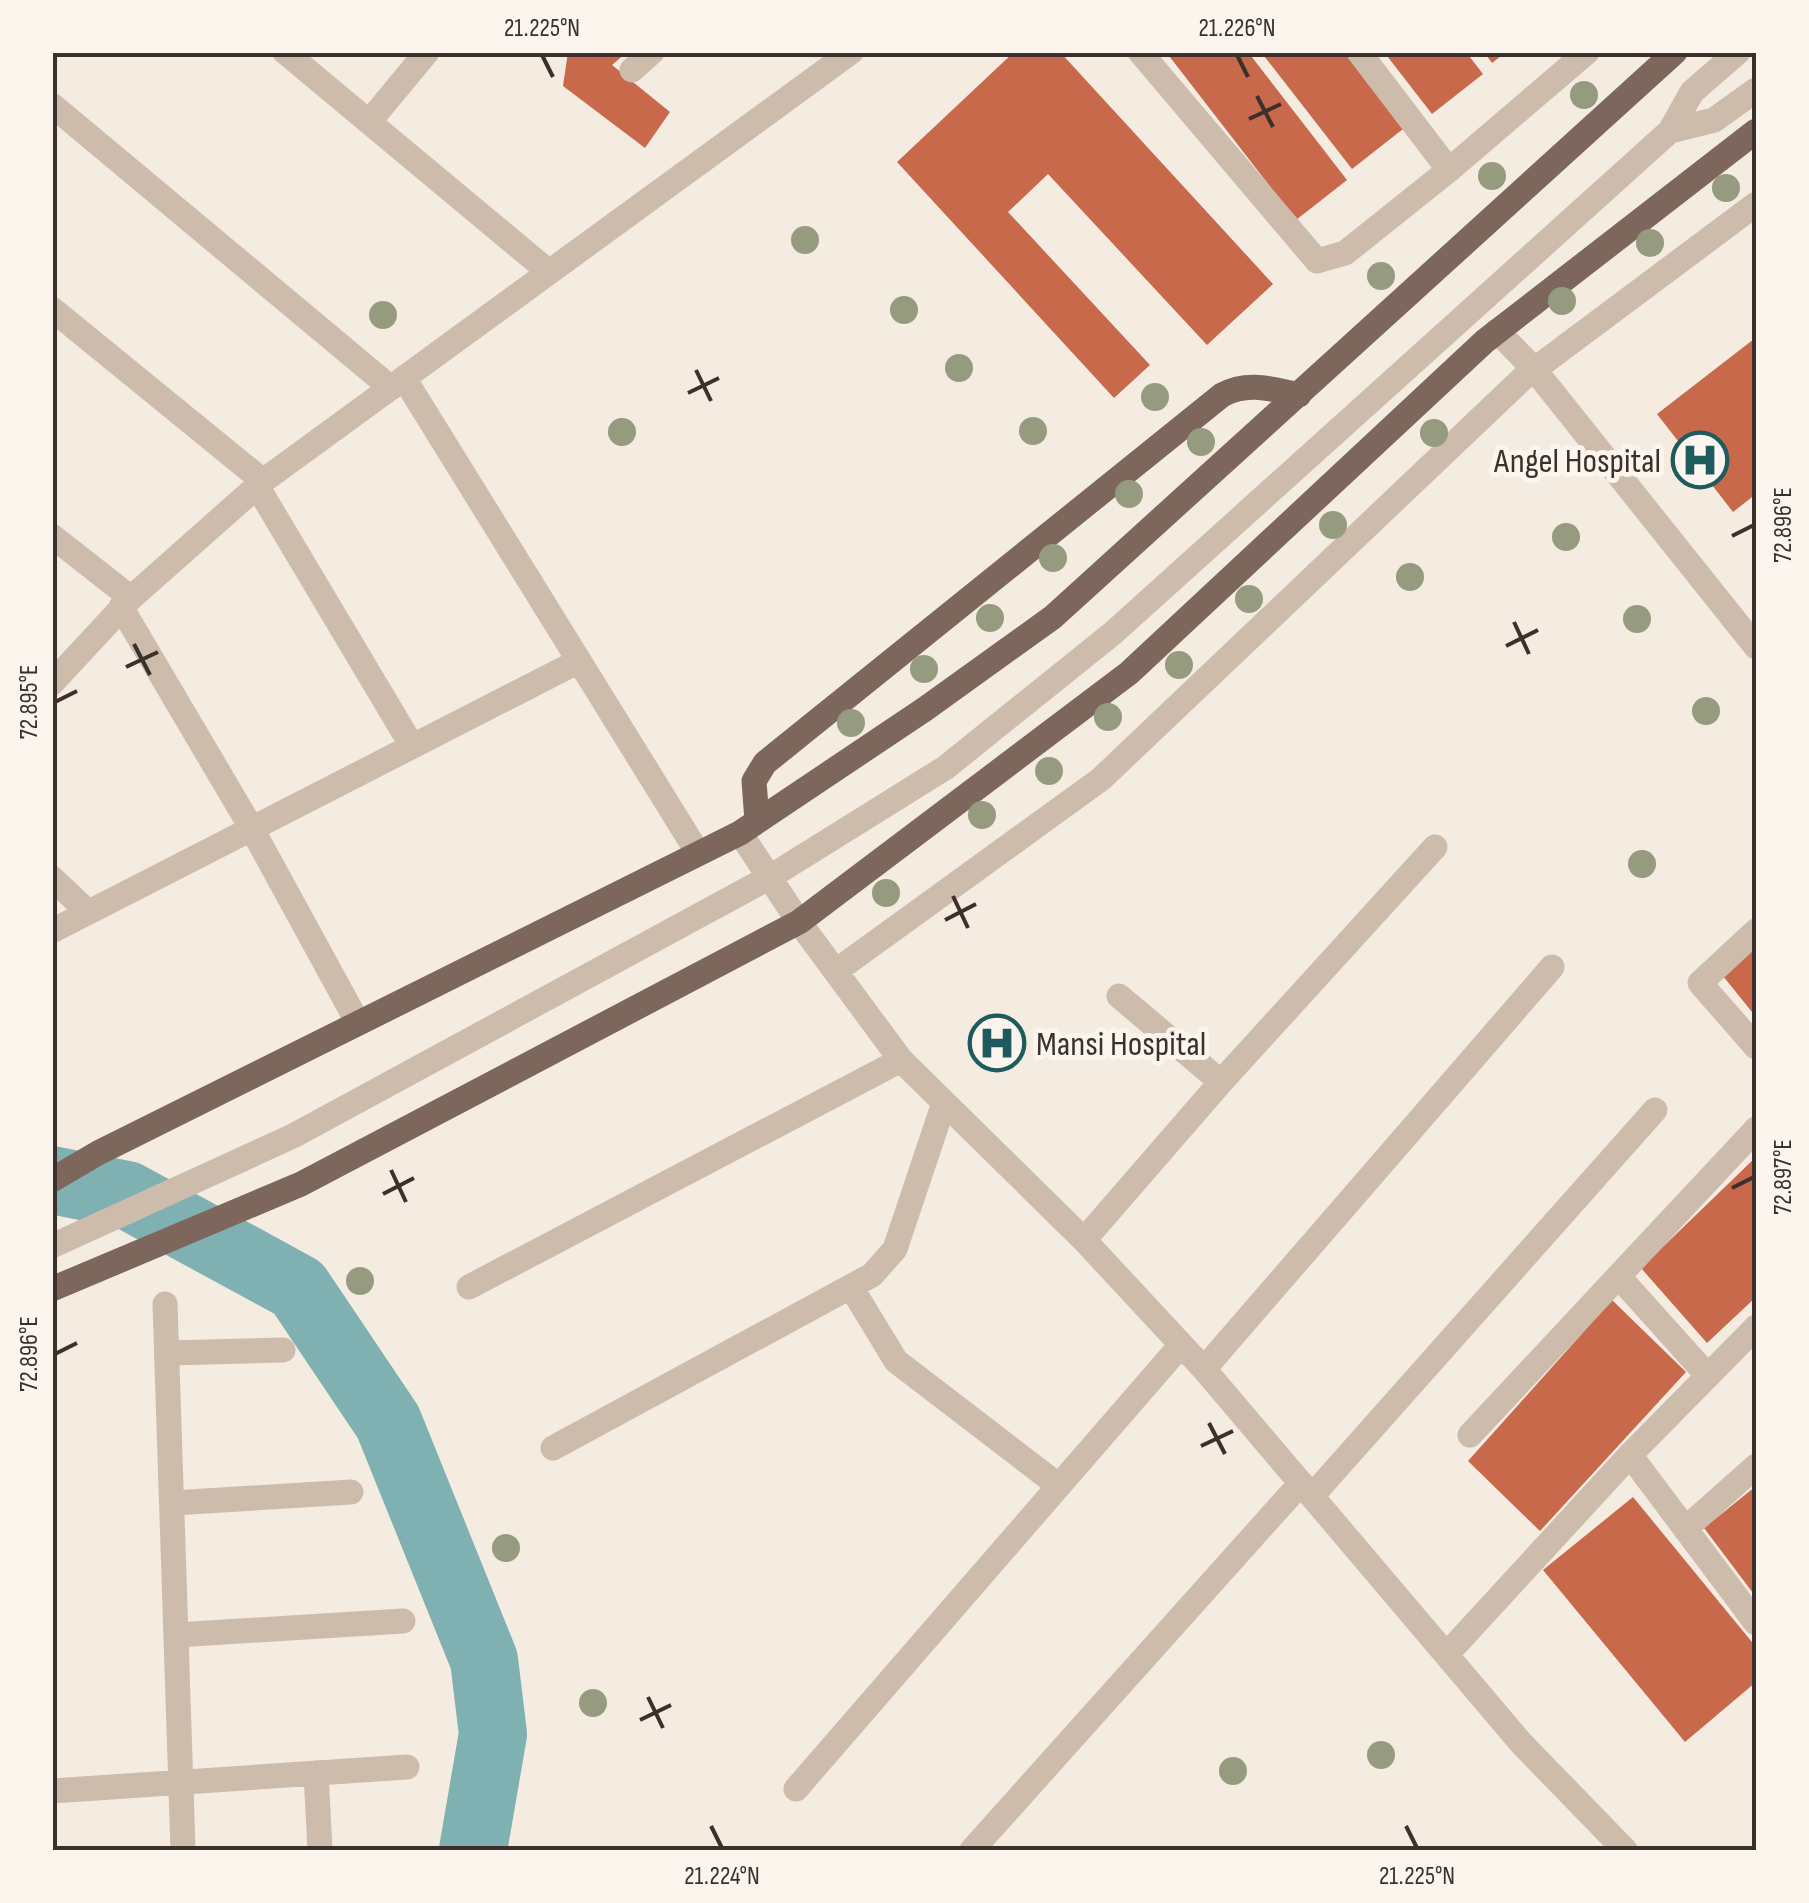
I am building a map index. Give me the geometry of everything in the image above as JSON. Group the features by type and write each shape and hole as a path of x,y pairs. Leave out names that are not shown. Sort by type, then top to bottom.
{"main road":[{"path":"52,1180 698,854 748,827 925,709 1052,617 1675,52"},
{"path":"52,1290 300,1184 799,922 1130,673 1497,331 1756,131"},
{"path":"748,827 754,781 764,763 1222,395 1251,386 1300,394"}],"street":[{"path":"284,52 550,272"},
{"path":"369,122 427,52"},
{"path":"632,70 652,52"},
{"path":"52,684 126,603 260,483 851,52"},
{"path":"1140,52 1317,262 1345,252 1587,53"},
{"path":"1359,52 1449,170"},
{"path":"52,1246 294,1136 770,877 945,768 1114,633 1670,131 1692,92 1738,52"},
{"path":"1670,131 1714,120 1756,90"},
{"path":"52,105 398,383 698,854"},
{"path":"836,971 1101,779 1534,369 1756,204"},
{"path":"52,309 260,483 412,746"},
{"path":"1497,331 1534,369 1756,647"},
{"path":"52,536 126,603 358,1023"},
{"path":"52,932 577,662"},
{"path":"748,827 770,877 799,922 900,1060 1084,1240 1204,1369 1521,1742 1624,1850"},
{"path":"1084,1240 1435,846"},
{"path":"52,878 88,912"},
{"path":"1756,931 1700,982 1756,1047"},
{"path":"1204,1369 1552,967"},
{"path":"1120,996 1221,1082"},
{"path":"469,1287 900,1060"},
{"path":"553,1448 872,1275 894,1249 944,1104"},
{"path":"972,1850 1655,1110"},
{"path":"1470,1435 1756,1128"},
{"path":"1619,1277 1708,1376"},
{"path":"851,1286 896,1361 1059,1486"},
{"path":"166,1304 183,1850"},
{"path":"1447,1654 1630,1455 1756,1327"},
{"path":"796,1789 1181,1345"},
{"path":"168,1353 283,1350"},
{"path":"1630,1455 1756,1623"},
{"path":"1685,1529 1756,1466"},
{"path":"173,1503 351,1492"},
{"path":"176,1635 403,1621"},
{"path":"52,1790 407,1767"},
{"path":"316,1773 320,1850"}],"building":[{"path":"568,52 627,52 612,65 670,112 645,148 563,86"},
{"path":"1014,52 1060,52 1273,284 1207,345 1048,174 1008,212 1150,365 1114,398 897,162"},
{"path":"1166,52 1248,52 1347,180 1296,220"},
{"path":"1261,52 1344,52 1403,129 1352,169"},
{"path":"1384,52 1466,52 1483,74 1432,114"},
{"path":"1484,52 1506,52 1492,63"},
{"path":"1754,339 1756,494 1733,512 1657,414"},
{"path":"1756,946 1756,1017 1723,976"},
{"path":"1756,1157 1756,1297 1707,1343 1641,1268"},
{"path":"1612,1300 1686,1372 1540,1531 1468,1461"},
{"path":"1756,1486 1756,1597 1704,1528"},
{"path":"1633,1497 1756,1647 1756,1682 1685,1742 1543,1570"}],"waterway":[{"path":"52,1180 127,1195 298,1288 388,1422 484,1660 493,1734 473,1850"}],"place":[{"name":"Angel Hospital","path":"1700,460"},
{"name":"Mansi Hospital","path":"997,1043"}]}
